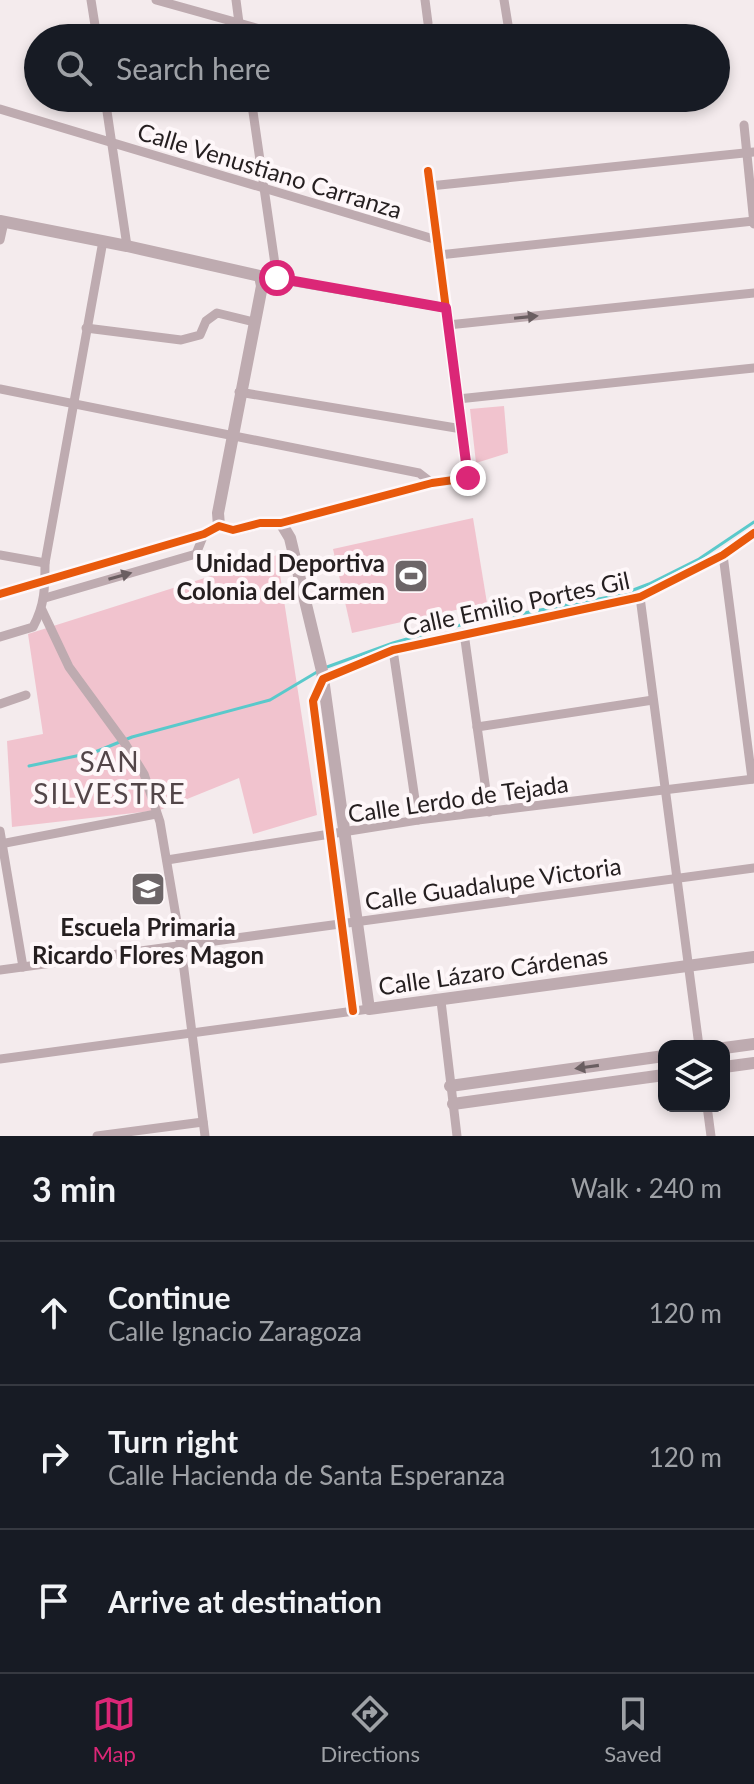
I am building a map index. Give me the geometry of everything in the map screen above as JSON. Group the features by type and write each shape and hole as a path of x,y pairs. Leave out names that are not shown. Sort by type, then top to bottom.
{"street":[{"path":"91,0 95,24"},
{"path":"156,0 243,24"},
{"path":"236,0 239,23"},
{"path":"425,0 428,23"},
{"path":"504,0 508,24"},
{"name":"Calle Venustiano Carranza","path":"0,109 437,240"},
{"path":"107,112 127,246"},
{"path":"253,112 277,278"},
{"path":"439,255 754,222 751,152 744,125"},
{"path":"430,186 751,152"},
{"path":"0,594 204,534 219,526 233,530 260,523 281,523 432,483 468,478 428,171"},
{"path":"0,240 2,221 260,276 446,308"},
{"path":"0,637 33,627 42,610 45,563 103,241"},
{"path":"219,526 218,513 231,435 262,286 260,276"},
{"path":"448,325 754,293"},
{"path":"86,328 181,340 200,335 206,321 217,313 254,322"},
{"path":"458,399 754,368"},
{"path":"0,389 419,473 432,483"},
{"path":"239,392 462,429"},
{"path":"281,523 290,538 322,675 369,1009"},
{"name":"Calle Emilio Portes Gil","path":"322,675 393,650 640,597 723,555 754,533"},
{"path":"45,598 196,554 204,534"},
{"path":"0,555 45,563"},
{"path":"723,555 753,779"},
{"path":"640,597 698,1040"},
{"path":"42,610 69,667 144,774 160,822 181,946 203,1122 202,1136"},
{"path":"464,633 489,812"},
{"path":"393,650 418,820"},
{"path":"322,675 313,701 353,1011"},
{"path":"0,704 26,695"},
{"path":"477,727 653,700"},
{"name":"Calle Lerdo de Tejada","path":"167,860 418,820 753,779"},
{"path":"1,844 156,814"},
{"path":"0,831 23,967"},
{"name":"Calle Guadalupe Victoria","path":"0,970 754,868"},
{"name":"Calle Lázaro Cárdenas","path":"0,1059 754,957"},
{"path":"441,1001 457,1136"},
{"path":"730,1047 754,1044"},
{"path":"450,1086 658,1057"},
{"path":"730,1066 754,1063"},
{"path":"453,1104 658,1076"},
{"path":"708,1112 711,1136"},
{"path":"97,1136 203,1122"}],"shaded area":[{"path":"504,406 508,453 476,463 470,409"},
{"name":"Unidad Deportiva Colonia del Carmen","path":"473,518 487,603 352,633 333,549"},
{"path":"277,555 317,815 253,834 239,778 160,810 12,827 7,741 43,734 28,634"}],"waterway":[{"path":"327,667 445,628 620,595 699,559 754,522"},
{"path":"29,766 95,752 132,737 270,700 317,672"}],"cycle path":[{"path":"0,594 204,534 219,526 233,530 260,523 281,523 432,483 468,478 428,171"},
{"path":"353,1011 313,701 323,679 393,650 640,597 723,555 754,533"}],"place":[{"name":"Unidad Deportiva Colonia del Carmen","path":"411,576"},
{"name":"Escuela Primaria Ricardo Flores Magon","path":"148,889"}],"district":[{"name":"SAN SILVESTRE","path":"110,777"}],"route":[{"path":"277,278 446,308 468,478"}]}
